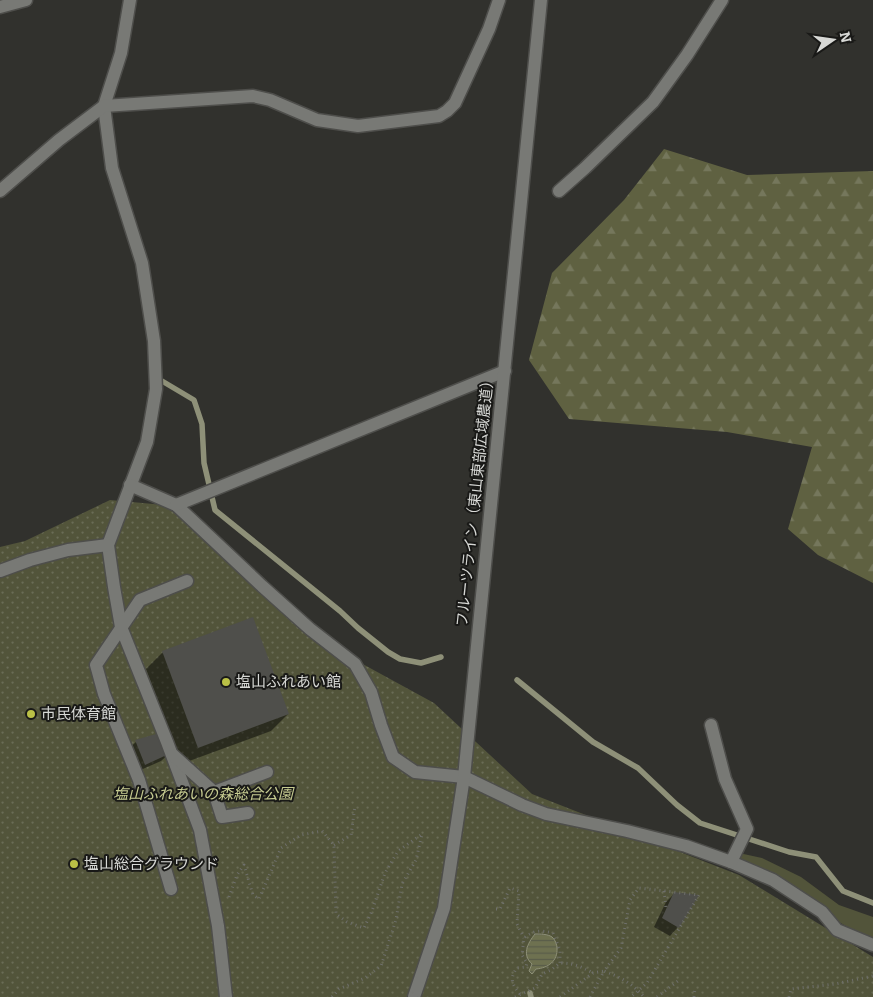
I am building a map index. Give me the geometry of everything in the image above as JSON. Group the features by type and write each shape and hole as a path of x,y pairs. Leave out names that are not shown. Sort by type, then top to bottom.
{"street":[{"path":"0,7 26,0"},
{"path":"130,0 121,53 104,106 112,168 142,263 154,341 156,389 147,442 108,545 121,627 200,830 218,926 226,997"},
{"name":"フルーツライン（東山東部広域農道）","path":"414,997 444,908 464,777 541,0"},
{"path":"559,192 653,102 687,55 722,0"},
{"path":"0,191 59,140 104,106 253,96 270,100 317,120 358,126 439,116 455,103 489,29 498,1"},
{"path":"181,503 505,371"},
{"path":"130,485 181,503 262,586 310,629 355,664 371,692 392,757 415,772 464,777 522,805 546,814 734,857 822,912 837,930 873,954"},
{"path":"0,571 30,560 68,550 108,545"},
{"path":"171,889 139,780 104,694 96,665 140,600 187,581"},
{"path":"711,725 725,779 747,829 734,857"},
{"path":"171,753 214,792 222,817 248,813"},
{"path":"214,792 267,772"},
{"path":"837,930 873,945"}],"path":[{"path":"334,844 351,835 355,806"},
{"path":"227,900 237,875 244,865 253,895 259,899 281,848 301,835 322,831 334,844 336,914 347,922 364,928 385,873 398,851 422,834 416,860 402,884 396,920 381,966 365,978 339,988 332,997"},
{"path":"496,909 500,909 510,888 519,891 517,924 524,938 522,956 527,963 526,967 517,968 512,974 513,985 520,994"},
{"path":"590,997 604,970 621,948 630,900 639,888 699,895 647,983 631,997"},
{"path":"664,891 666,908"},
{"path":"515,997 535,988 542,974 551,970 560,962 560,950 552,933 544,931 531,932 524,938"},
{"path":"560,962 584,968 593,974"},
{"path":"560,997 593,974 604,970 623,979 644,997"},
{"path":"789,997 791,989 835,984 873,976"},
{"path":"657,997 678,981"},
{"path":"694,997 695,988"}],"green space":[{"path":"664,149 747,175 873,171 873,583 818,555 788,529 812,447 727,432 569,419 529,360 552,273 624,200"},
{"name":"塩山ふれあいの森総合公園","path":"110,500 175,506 359,662 434,703 532,794 739,875 873,957 873,997 0,997 0,547 25,541"},
{"path":"739,853 762,858 801,877 839,905 873,917 873,942 822,912 731,866"}],"shaded area":[{"path":"535,934 552,937 557,947 557,953 551,963 536,969 532,974 529,971 532,964 526,953"}],"building":[{"name":"塩山ふれあい館","path":"253,617 289,714 198,748 162,651"},
{"path":"163,732 171,753 145,765 135,740"},
{"path":"674,892 699,895 679,928 662,918"}],"waterway":[{"path":"162,381 194,400 202,424 204,463 215,510 388,652 400,659 421,663 441,657"},
{"path":"517,680 593,742 638,768 677,805 700,823 789,852 816,857 843,891 873,903"},
{"path":"530,993 531,997"}],"place":[{"name":"塩山ふれあい館","path":"226,682"},
{"name":"市民体育館","path":"31,714"},
{"name":"塩山総合グラウンド","path":"74,864"}]}
